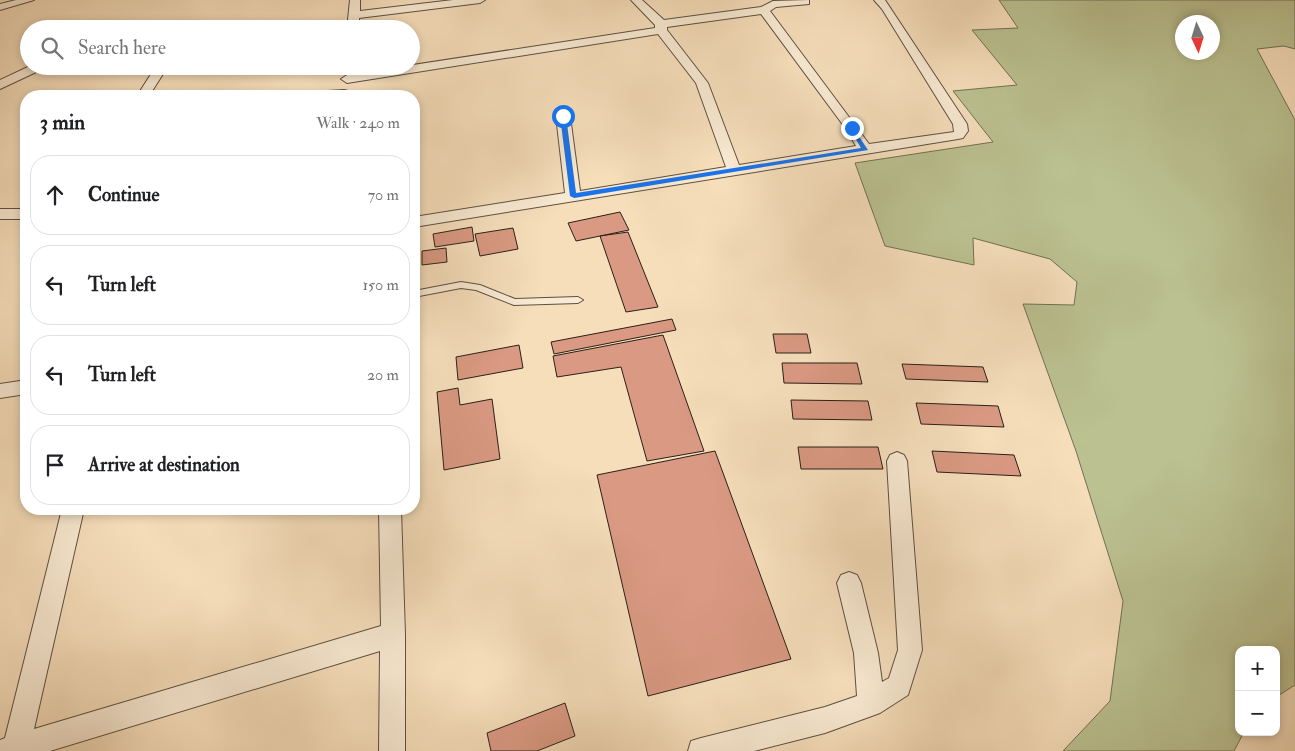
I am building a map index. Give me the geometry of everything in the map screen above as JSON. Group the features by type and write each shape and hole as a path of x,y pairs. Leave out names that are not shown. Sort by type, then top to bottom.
{"street":[{"path":"0,7 29,0"},
{"path":"354,20 355,0"},
{"path":"354,15 480,0"},
{"path":"636,0 661,27 702,82 734,170"},
{"path":"420,221 958,135 961,131 960,124 886,7 879,0"},
{"path":"420,62 764,10 773,4 805,2"},
{"path":"764,10 852,128 865,150"},
{"path":"0,85 20,74"},
{"path":"147,90 156,75"},
{"path":"345,90 347,75"},
{"path":"563,116 574,196"},
{"path":"0,214 20,214"},
{"path":"0,391 20,388"},
{"path":"714,749 825,720 871,704 899,686 910,650 897,461"},
{"path":"11,750 71,515"},
{"path":"390,515 393,635 392,751"},
{"path":"849,583 866,653 871,704"},
{"path":"11,750 393,635"}],"lane":[{"path":"420,293 462,285 477,287 514,302 578,300"}],"green space":[{"path":"999,0 1295,0 1295,49 1284,46 1257,49 1295,120 1295,685 1280,694 1280,646 1235,646 1235,736 1242,736 1234,751 1063,751 1110,701 1123,601 1076,451 1023,304 1074,305 1077,282 1050,259 973,238 974,265 885,246 855,163 993,142 953,91 1017,85 972,30 1018,28"}],"building":[{"path":"620,212 629,230 576,241 568,223"},
{"path":"472,227 474,241 435,247 433,234"},
{"path":"513,228 518,249 480,256 475,234"},
{"path":"628,232 658,307 626,312 600,236"},
{"path":"446,248 447,262 422,265 422,251"},
{"path":"672,319 676,330 554,354 551,342"},
{"path":"773,334 807,334 811,353 776,353"},
{"path":"663,335 704,451 647,461 621,367 557,377 553,356"},
{"path":"519,345 523,368 458,380 456,357"},
{"path":"782,363 857,363 862,384 784,383"},
{"path":"902,364 983,367 988,382 906,379"},
{"path":"458,388 460,405 492,399 500,459 444,470 437,392"},
{"path":"791,400 868,401 872,420 793,419"},
{"path":"916,403 998,406 1004,427 921,424"},
{"path":"798,447 878,447 883,469 801,469"},
{"path":"715,451 791,659 648,696 597,475"},
{"path":"932,451 1014,455 1021,476 937,472"},
{"path":"565,703 575,736 537,751 491,751 487,733"}],"route":[{"path":"563,116 574,196 865,150 852,128"}]}
